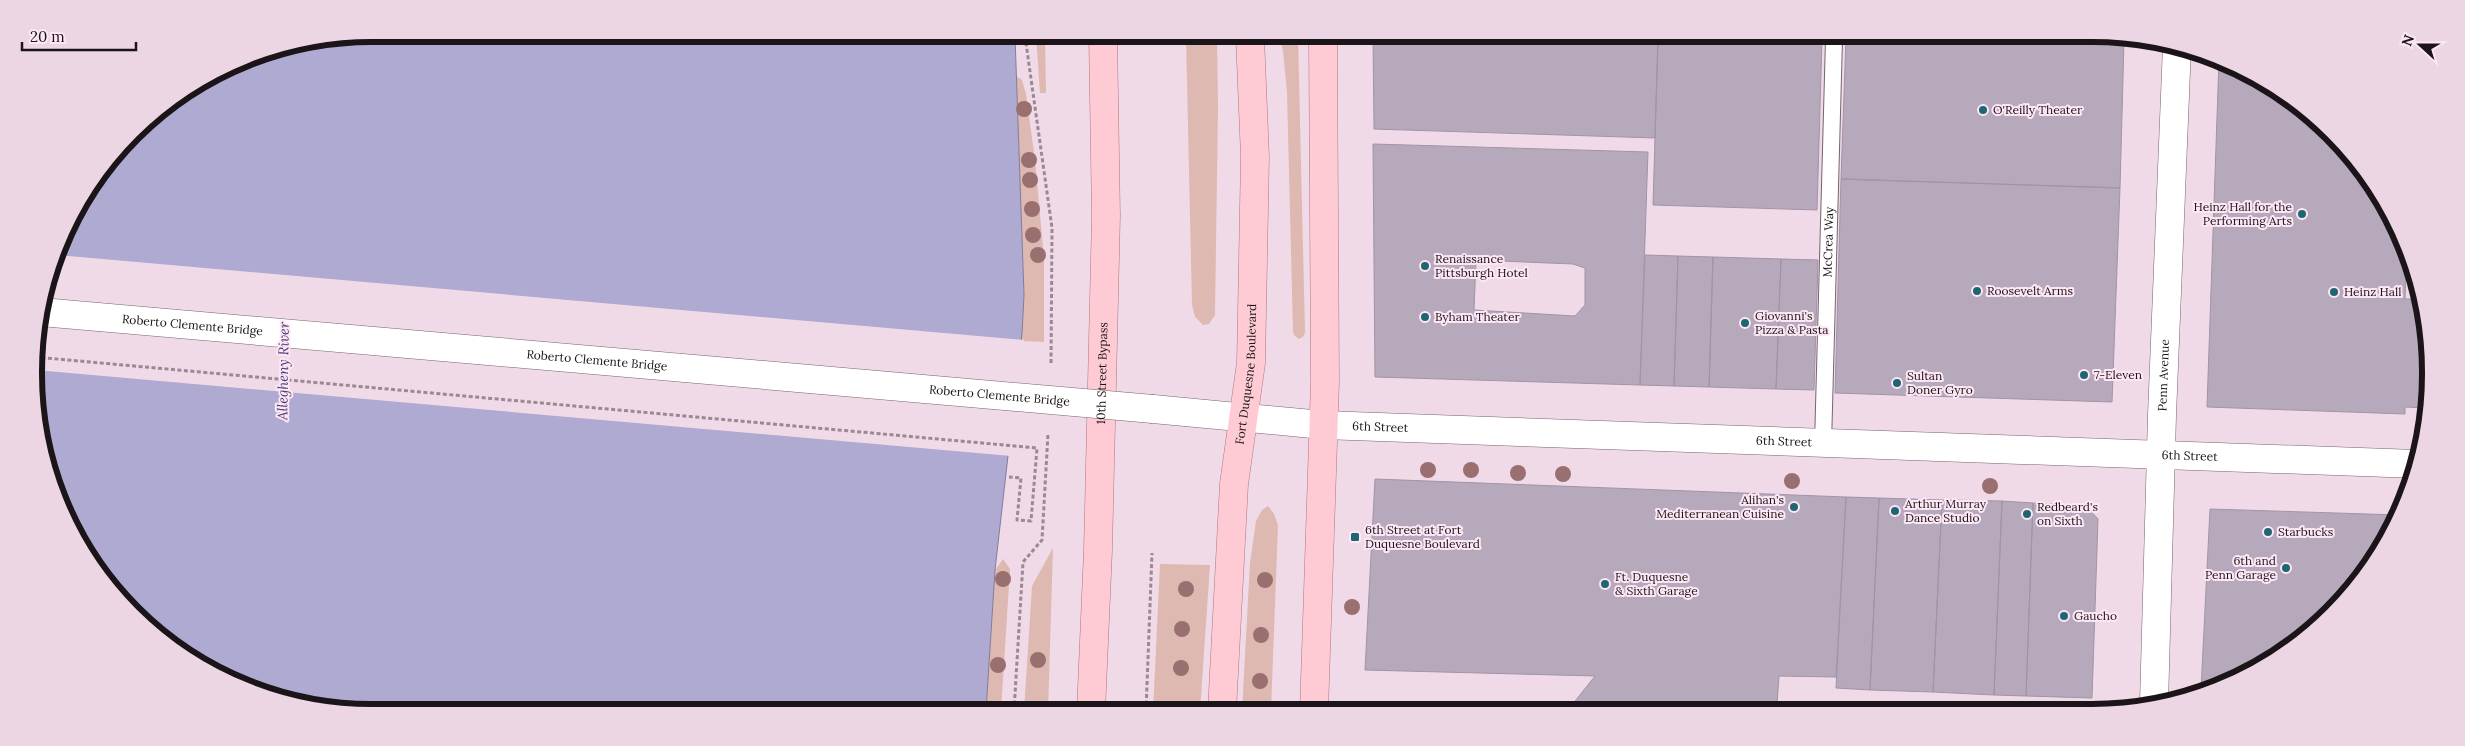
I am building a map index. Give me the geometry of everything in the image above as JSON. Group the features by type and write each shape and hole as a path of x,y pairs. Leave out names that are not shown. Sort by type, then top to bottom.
{"main road":[{"name":"10th Street Bypass","path":"1091,704 1098,550 1106,226 1103,42"},
{"name":"Fort Duquesne Boulevard","path":"1222,704 1234,484 1251,362 1255,158 1250,42"},
{"path":"1314,704 1325,382 1323,42"},
{"name":"Penn Avenue","path":"2154,697 2161,456 2177,54"},
{"name":"Roberto Clemente Bridge","path":"48,313 1152,409"},
{"name":"6th Street","path":"1152,409 1323,425 2410,464"}],"lane":[{"name":"McCrea Way","path":"1824,444 1834,42"}],"path":[{"path":"43,358 1037,448 1031,521 1017,520 1021,478 1009,477"},
{"path":"1146,704 1152,553"}],"shaded area":[{"path":"1036,42 1045,42 1046,93 1040,93"},
{"path":"1186,42 1217,42 1215,315 1209,324 1203,325 1195,317 1192,305"},
{"path":"1281,42 1298,42 1305,332 1304,336 1299,339 1293,332 1287,92"},
{"path":"1016,76 1022,80 1026,94 1035,160 1044,258 1044,342 1021,341 1024,295"},
{"path":"1268,506 1274,514 1278,525 1271,704 1242,704 1250,563 1256,521 1262,510"},
{"path":"1053,548 1048,704 1024,704 1032,586"},
{"path":"1003,559 1010,569 1001,704 986,704 995,570"},
{"path":"1160,564 1210,565 1200,704 1153,704"}],"water":[{"name":"Allegheny River","path":"373,42 1015,42 1024,295 1022,333 995,570 986,704 373,704 330,701 267,686 227,669 189,648 139,607 98,557 77,519 60,479 54,459 45,416 43,395 42,373 45,330 60,267 77,227 98,189 139,139 189,98 208,87 247,68 287,54 330,45"}],"pier":[{"path":"65,256 1024,340 1011,456 42,371 45,330 54,287"}],"building":[{"path":"1373,42 1658,42 1655,138 1374,129"},
{"path":"1658,42 1822,42 1817,210 1653,205"},
{"name":"O'Reilly Theater","path":"1846,42 2092,42 2124,44 2120,188 1841,179"},
{"name":"Heinz Hall for the Performing Arts","path":"2219,68 2257,87 2293,111 2326,139 2367,189 2388,227 2405,267 2405,299 2414,299 2421,336 2422,395 2421,408 2405,407 2405,414 2207,407"},
{"name":"Renaissance Pittsburgh Hotel","path":"1373,144 1648,152 1640,385 1375,377","holes":["1476,260 1573,264 1585,268 1585,305 1575,316 1474,310"]},
{"name":"Roosevelt Arms","path":"1841,179 2120,188 2112,402 1835,393"},
{"path":"1645,255 1678,256 1674,386 1640,385"},
{"path":"1678,256 1713,257 1709,387 1674,386"},
{"name":"Giovanni's Pizza & Pasta","path":"1713,257 1781,259 1776,389 1709,387"},
{"path":"1781,259 1818,260 1814,390 1776,389"},
{"name":"Ft. Duquesne & Sixth Garage","path":"1375,479 1846,497 1836,677 1779,676 1777,704 1734,702 1734,704 1573,704 1595,676 1365,670"},
{"path":"1846,497 1879,498 1870,690 1836,688"},
{"path":"1879,498 1942,500 1933,692 1870,690"},
{"path":"1942,500 2002,501 1994,695 1933,692"},
{"path":"2002,501 2033,503 2026,696 1994,695"},
{"path":"2033,503 2086,506 2098,519 2092,698 2026,696"},
{"name":"6th and Penn Garage","path":"2210,509 2390,515 2367,557 2326,607 2276,648 2238,669 2201,685"},
{"path":"1734,702 1777,704 1734,704"}],"place":[{"name":"O'Reilly Theater","path":"1983,110"},
{"name":"Heinz Hall for the Performing Arts","path":"2302,214"},
{"name":"Renaissance Pittsburgh Hotel","path":"1425,266"},
{"name":"Roosevelt Arms","path":"1977,291"},
{"name":"Heinz Hall","path":"2334,292"},
{"name":"Byham Theater","path":"1425,317"},
{"name":"Giovanni's Pizza & Pasta","path":"1745,323"},
{"name":"7-Eleven","path":"2084,375"},
{"name":"Sultan Doner Gyro","path":"1897,383"},
{"name":"Alihan's Mediterranean Cuisine","path":"1794,507"},
{"name":"Arthur Murray Dance Studio","path":"1895,511"},
{"name":"Redbeard's on Sixth","path":"2027,514"},
{"name":"Starbucks","path":"2268,532"},
{"name":"6th Street at Fort Duquesne Boulevard","path":"1355,537"},
{"name":"6th and Penn Garage","path":"2286,568"},
{"name":"Ft. Duquesne & Sixth Garage","path":"1605,584"},
{"name":"Gaucho","path":"2064,616"}]}
